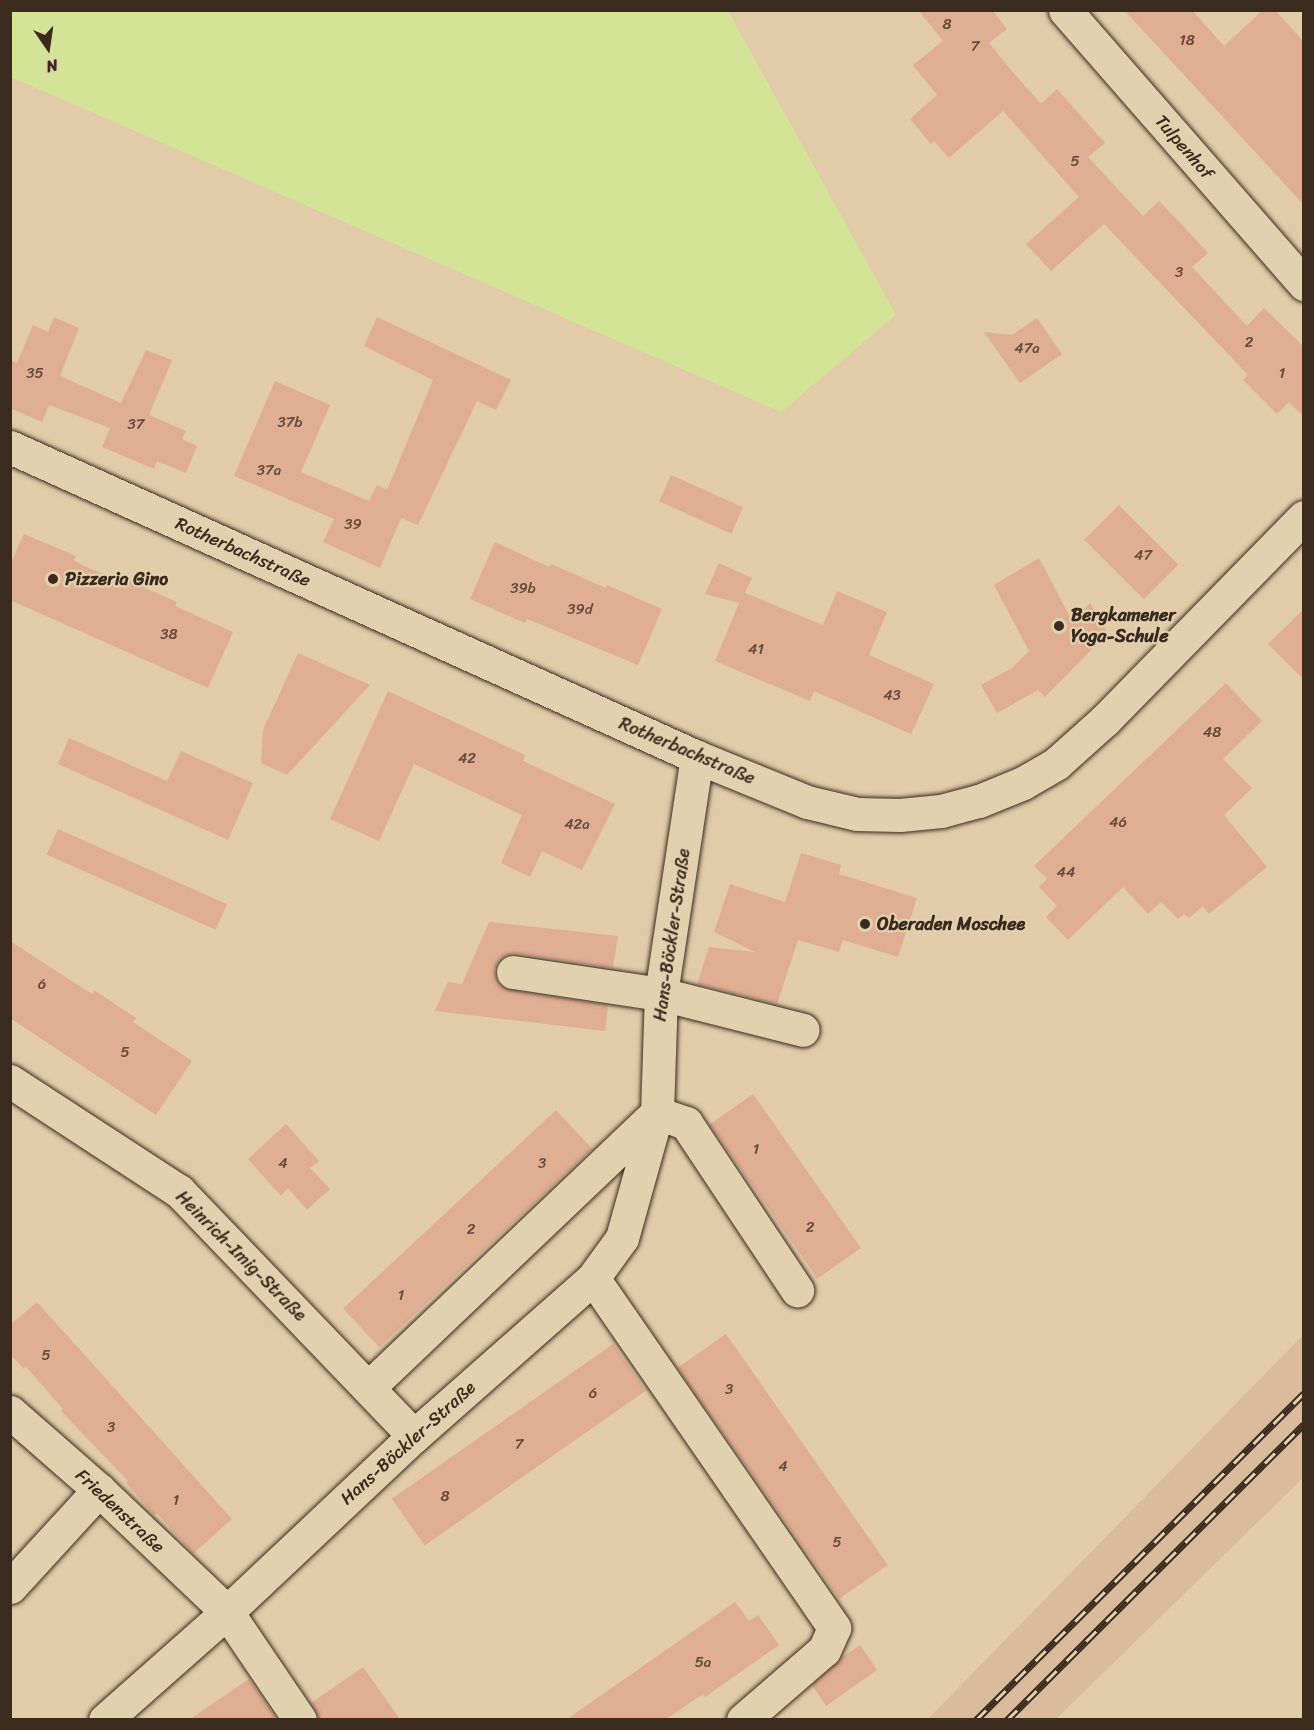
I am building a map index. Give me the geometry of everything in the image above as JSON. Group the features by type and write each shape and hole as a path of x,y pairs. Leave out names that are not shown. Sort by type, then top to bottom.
{"street":[{"name":"Tulpenhof","path":"1065,10 1304,284"},
{"name":"Rotherbachstraße","path":"10,447 697,758 807,802 857,814 921,813 980,801 1023,783 1065,756 1105,720 1304,517"},
{"name":"Hans-Böckler-Straße","path":"105,1719 227,1612 414,1436 594,1278 622,1238 657,1113 661,994 697,758"},
{"path":"513,972 661,994 803,1030"},
{"name":"Heinrich-Imig-Straße","path":"10,1081 179,1191 414,1436"},
{"path":"369,1387 657,1113 686,1123 797,1290"},
{"path":"594,1278 834,1628 824,1650 742,1719"},
{"name":"Friedenstraße","path":"10,1412 99,1490 227,1612"},
{"path":"10,1587 99,1490"},
{"path":"227,1612 300,1719"}],"shaded area":[{"path":"1303,1335 1303,1478 1056,1719 928,1719"}],"green space":[{"path":"11,10 728,11 896,315 781,412 11,77"}],"building":[{"path":"918,10 992,10 1007,29 989,43 1011,70 1041,104 1057,89 1105,143 1088,157 1143,216 1159,201 1184,227 1208,253 1192,267 1247,326 1264,308 1304,347 1304,417 1289,402 1277,414 1243,380 1248,375 1104,224 1051,271 1026,244 1079,197 1003,111 949,158 934,141 931,144 910,119 937,95 913,65 943,41"},
{"path":"1124,10 1192,10 1224,46 1263,10 1275,10 1304,42 1304,205"},
{"path":"54,317 79,328 60,376 121,403 146,350 172,360 149,415 186,431 182,439 197,446 186,473 157,461 154,469 102,447 110,428 49,405 42,422 10,408 10,360 17,363 33,325 48,332"},
{"path":"377,317 511,380 496,410 477,401 418,525 401,518 380,568 323,542 334,519 234,476 275,381 330,405 301,472 369,501 377,485 387,490 433,380 364,346"},
{"path":"1037,318 1062,354 1020,383 984,332 1012,335"},
{"path":"671,475 743,507 731,534 659,501"},
{"path":"1119,505 1178,564 1144,599 1084,540"},
{"path":"24,534 76,556 74,561 128,586 130,581 177,602 175,606 233,632 208,688 10,600 10,565"},
{"path":"495,542 549,567 551,564 662,609 638,665 527,619 525,623 470,599"},
{"name":"Bergkamener Yoga-Schule","path":"1039,558 1072,621 1090,603 1108,633 1045,697 1038,690 997,713 981,685 1012,668 1029,651 994,585"},
{"path":"719,563 752,578 745,593 823,625 837,591 887,612 869,655 934,684 911,734 814,691 810,701 715,661 739,603 705,594"},
{"path":"1304,609 1304,680 1268,644"},
{"path":"298,653 370,685 287,775 261,763 263,730"},
{"path":"1226,683 1262,721 1223,759 1252,788 1224,815 1267,867 1209,914 1203,906 1189,918 1184,914 1178,919 1161,902 1148,914 1123,887 1068,940 1046,917 1057,906 1039,887 1047,879 1034,866"},
{"path":"388,691 525,755 523,761 615,804 582,870 542,851 530,877 501,863 522,815 414,764 379,841 330,819"},
{"path":"69,738 167,781 181,751 253,783 228,840 58,764"},
{"path":"58,829 227,904 216,930 47,855"},
{"name":"Oberaden Moschee","path":"801,853 841,865 839,874 917,898 898,957 843,940 839,952 798,940 777,1004 697,984 709,947 755,952 714,932 730,884 785,902"},
{"path":"489,922 618,936 613,968 515,953 499,960 494,970 501,986 510,990 608,1005 605,1031 435,1011 448,982 462,984"},
{"path":"10,941 92,994 94,990 136,1018 133,1022 192,1061 156,1115 10,1018"},
{"path":"753,1094 861,1248 817,1278 710,1124"},
{"path":"556,1110 592,1149 379,1347 343,1308"},
{"path":"286,1124 319,1161 310,1168 330,1189 307,1210 288,1188 281,1196 248,1159"},
{"path":"37,1302 232,1519 193,1554 157,1513 154,1515 126,1483 128,1481 61,1411 63,1409 26,1367 24,1369 10,1354 10,1325"},
{"path":"726,1334 888,1565 839,1599 678,1368"},
{"path":"613,1344 646,1391 425,1546 392,1499"},
{"path":"735,1602 749,1621 758,1615 779,1645 705,1697 703,1694 666,1719 567,1719"},
{"path":"860,1645 877,1670 826,1706 812,1685 840,1659"},
{"path":"363,1667 400,1719 319,1719 311,1703"},
{"path":"249,1679 277,1719 190,1719"}],"railway":[{"path":"976,1720 1304,1393"},
{"path":"1007,1720 1304,1424"}],"place":[{"name":"Pizzeria Gino","path":"53,579"},
{"name":"Bergkamener Yoga-Schule","path":"1059,626"},
{"name":"Oberaden Moschee","path":"865,924"}]}
